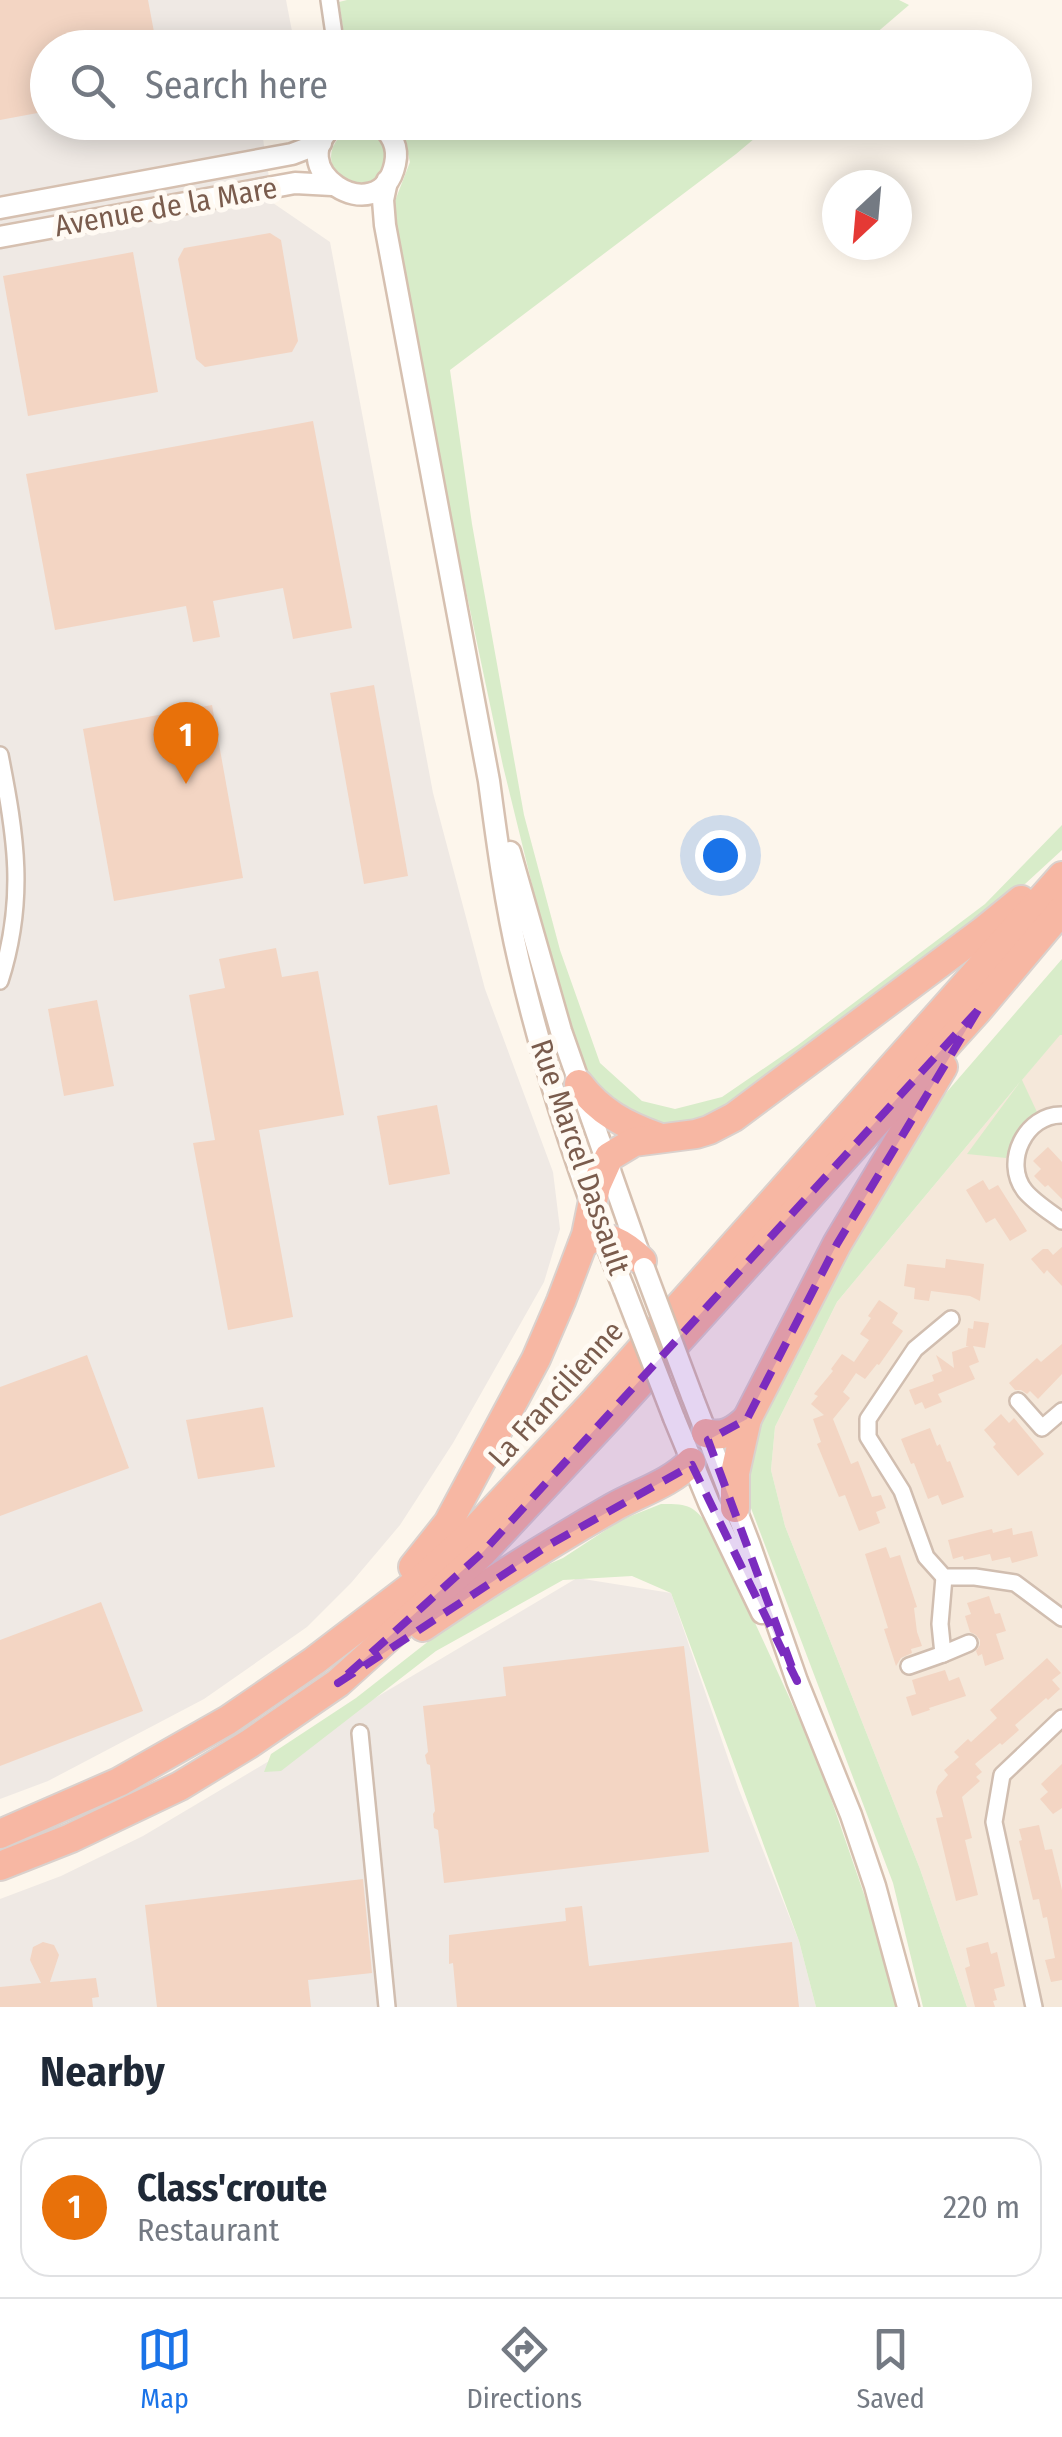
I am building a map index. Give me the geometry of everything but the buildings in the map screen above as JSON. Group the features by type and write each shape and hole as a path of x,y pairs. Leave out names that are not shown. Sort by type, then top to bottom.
{"highway":[{"path":"314,1661 416,1564 448,1523 536,1359 593,1241 596,1186 607,1161 626,1145 709,1130 734,1117 1023,898 1062,876"},
{"name":"La Francilienne","path":"0,1834 119,1782 228,1720 424,1578 470,1536 595,1400 1062,876"},
{"name":"La Francilienne","path":"0,1866 71,1838 180,1786 250,1744 338,1683 483,1552 978,1010 1062,910"},
{"path":"722,1506 735,1473 747,1419 838,1244 978,1010"},
{"path":"578,1084 608,1114 660,1137"},
{"path":"593,1241 625,1247 643,1265"},
{"path":"706,1433 722,1435 737,1429 747,1419"},
{"path":"338,1683 547,1546 657,1486 691,1462"}],"street":[{"path":"329,0 333,30"},
{"name":"Avenue de la Mare","path":"0,208 292,154 314,140"},
{"path":"328,140 320,166 342,190 370,206 385,226"},
{"name":"Rue Marcel Dassault","path":"391,140 396,153 387,181 385,226 489,781 500,867 518,958 592,1209"},
{"name":"Avenue de la Mare","path":"0,238 295,183 369,193 387,181"},
{"path":"0,754 16,842 17,871 14,923 0,982"},
{"name":"Rue Marcel Dassault","path":"489,781 578,1084 706,1433 722,1506 857,1833 908,2007"},
{"path":"1062,1114 1033,1126 1016,1150 1016,1172 1024,1190 1062,1222"},
{"name":"Rue Marcel Dassault","path":"593,1241 624,1288 691,1462 722,1506"},
{"path":"943,1654 940,1624 944,1577 926,1558 902,1491 868,1438 868,1419 915,1349 951,1319"},
{"path":"1018,1401 1042,1428 1062,1410"},
{"path":"691,1462 706,1433"},
{"path":"657,1486 722,1506"},
{"path":"944,1577 975,1576 1015,1583 1062,1618"},
{"path":"909,1666 969,1644"},
{"path":"1034,2007 994,1822 1002,1775 1062,1718"},
{"path":"360,1732 387,2007"}],"highlighted area":[{"path":"978,1010 837,1244 747,1419 708,1440 797,1681 692,1465 547,1546 338,1683 483,1552"}],"shaded area":[{"path":"0,0 286,0 292,30 30,30 30,140 263,140 273,203 330,242 433,793 485,989 553,1172 560,1229 544,1282 453,1443 400,1525 351,1583 307,1627 204,1699 48,1781 0,1799"},
{"path":"1060,1034 1062,2007 967,2007 920,1869 785,1526 771,1470 775,1427 837,1302"},
{"path":"577,1578 671,1593 739,1790 799,1941 816,2007 0,2007 0,1899 61,1876 143,1836"}],"green space":[{"path":"899,0 909,5 880,30 343,30 339,2"},
{"path":"338,140 378,140 383,147 383,167 368,182 348,182 333,167 331,157"},
{"path":"404,140 753,140 450,370 472,524 524,815 560,950 600,1063 642,1101 675,1109 722,1097 798,1045 985,904 1062,825 1062,850 1000,907 701,1125 646,1126 591,1084 580,1059 503,766 394,227 393,206 410,162"},
{"path":"1062,959 1062,1035 1022,1080 1037,1112 1017,1131 1006,1158 967,1154 1020,1082 837,1302 775,1427 771,1470 785,1526 920,1869 967,2007 923,2007 893,1883 746,1495 748,1441 817,1306 939,1101"},
{"path":"661,1504 691,1508 712,1529 817,1758 894,1981 898,2007 816,2007 799,1941 671,1593 632,1576 563,1580 436,1651 281,1771 264,1772 271,1754 356,1698 499,1586 563,1558 621,1520"}],"place":[{"name":"Class'croute","path":"186,784"}]}
